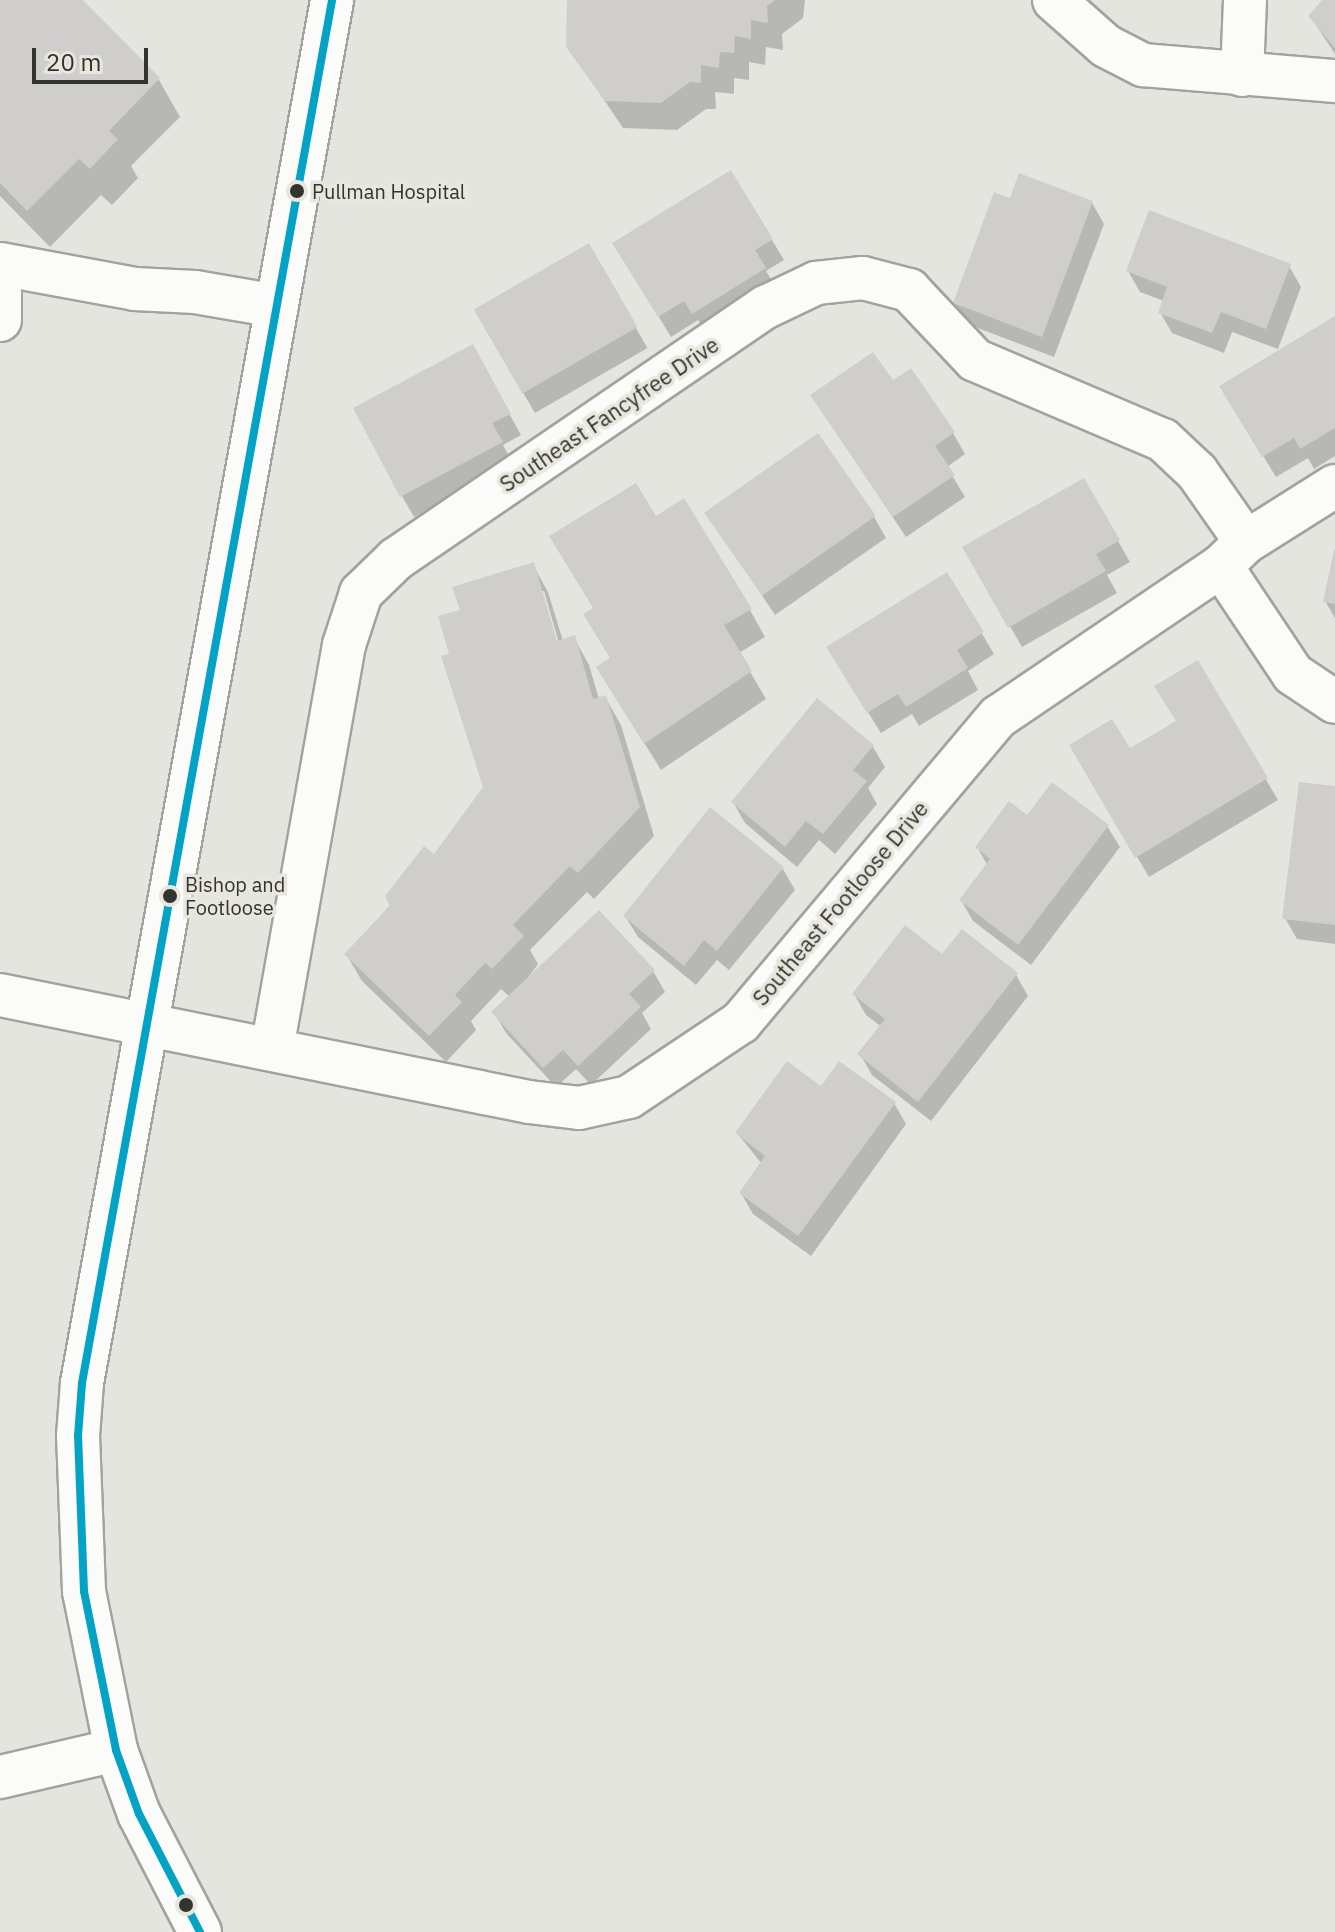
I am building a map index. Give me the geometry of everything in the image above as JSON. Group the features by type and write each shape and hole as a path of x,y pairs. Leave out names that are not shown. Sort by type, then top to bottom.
{"street":[{"path":"200,1932 139,1814 116,1750 84,1591 78,1436 146,1025 332,0"},
{"path":"1054,0 1106,46 1143,65 1335,81"},
{"path":"1242,75 1245,0"},
{"path":"0,264 135,289 195,292 277,306"},
{"name":"Southeast Fancyfree Drive","path":"272,1049 344,645 361,593 396,559 766,307 816,283 863,278 909,290 975,360 1163,440 1197,472 1233,554 1293,674 1335,702"},
{"path":"0,292 0,320"},
{"name":"Southeast Footloose Drive","path":"0,995 529,1102 579,1108 629,1097 741,1022 998,717 1335,486"},
{"path":"0,1777 116,1750"}],"building":[{"path":"0,0 83,0 160,78 109,131 118,139 90,169 79,159 27,211 0,183"},
{"path":"567,0 775,0 767,6 768,23 751,20 751,39 735,36 734,53 720,52 719,68 701,65 701,83 690,82 661,103 605,101 566,47"},
{"path":"1322,0 1335,0 1335,48 1308,16"},
{"path":"731,170 773,239 755,250 766,268 692,314 684,301 658,317 612,243"},
{"path":"1019,173 1093,201 1042,337 953,303 994,192 1010,198"},
{"path":"1149,210 1291,264 1266,329 1221,312 1212,333 1158,313 1167,287 1126,271"},
{"path":"589,243 638,327 522,394 474,310"},
{"path":"1335,316 1335,428 1300,449 1294,438 1262,457 1219,386"},
{"path":"473,344 511,414 492,423 503,442 400,497 353,408"},
{"path":"873,352 893,380 911,368 955,432 935,446 955,475 893,517 810,395"},
{"path":"818,433 876,516 762,595 704,513"},
{"path":"1084,478 1120,540 1096,554 1106,571 1008,628 962,547"},
{"path":"636,483 656,516 684,498 752,609 724,625 752,671 644,744 596,667 610,658 583,614 593,608 549,536"},
{"path":"1335,550 1335,604 1323,602"},
{"path":"534,562 557,641 575,635 593,699 606,695 640,807 578,873 570,866 513,925 524,936 492,969 485,963 455,995 462,1002 429,1036 344,954 390,906 385,896 424,846 434,854 483,787 441,656 449,654 438,616 460,610 452,587"},
{"path":"947,572 984,632 957,650 968,668 906,707 898,694 867,713 826,647"},
{"path":"1198,660 1268,778 1135,858 1069,745 1112,719 1130,748 1176,721 1154,686"},
{"path":"817,698 874,745 853,770 867,781 823,834 806,821 785,847 731,802"},
{"path":"1052,782 1109,825 1018,945 959,900 990,859 975,847 1009,801 1027,815"},
{"path":"1299,782 1335,786 1335,925 1282,919"},
{"path":"710,807 784,867 717,951 704,940 684,966 623,916"},
{"path":"599,910 655,970 629,994 641,1007 578,1066 563,1050 543,1068 491,1012"},
{"path":"905,925 942,954 962,929 1018,973 918,1102 857,1054 885,1019 852,994"},
{"path":"787,1061 821,1086 839,1061 896,1102 798,1236 739,1193 765,1156 735,1133"}],"transit line":[{"path":"200,1932 139,1814 116,1750 84,1591 78,1436 82,1383 332,0"}],"place":[{"name":"Pullman Hospital","path":"297,191"},
{"name":"Bishop and Footloose","path":"170,896"}]}
